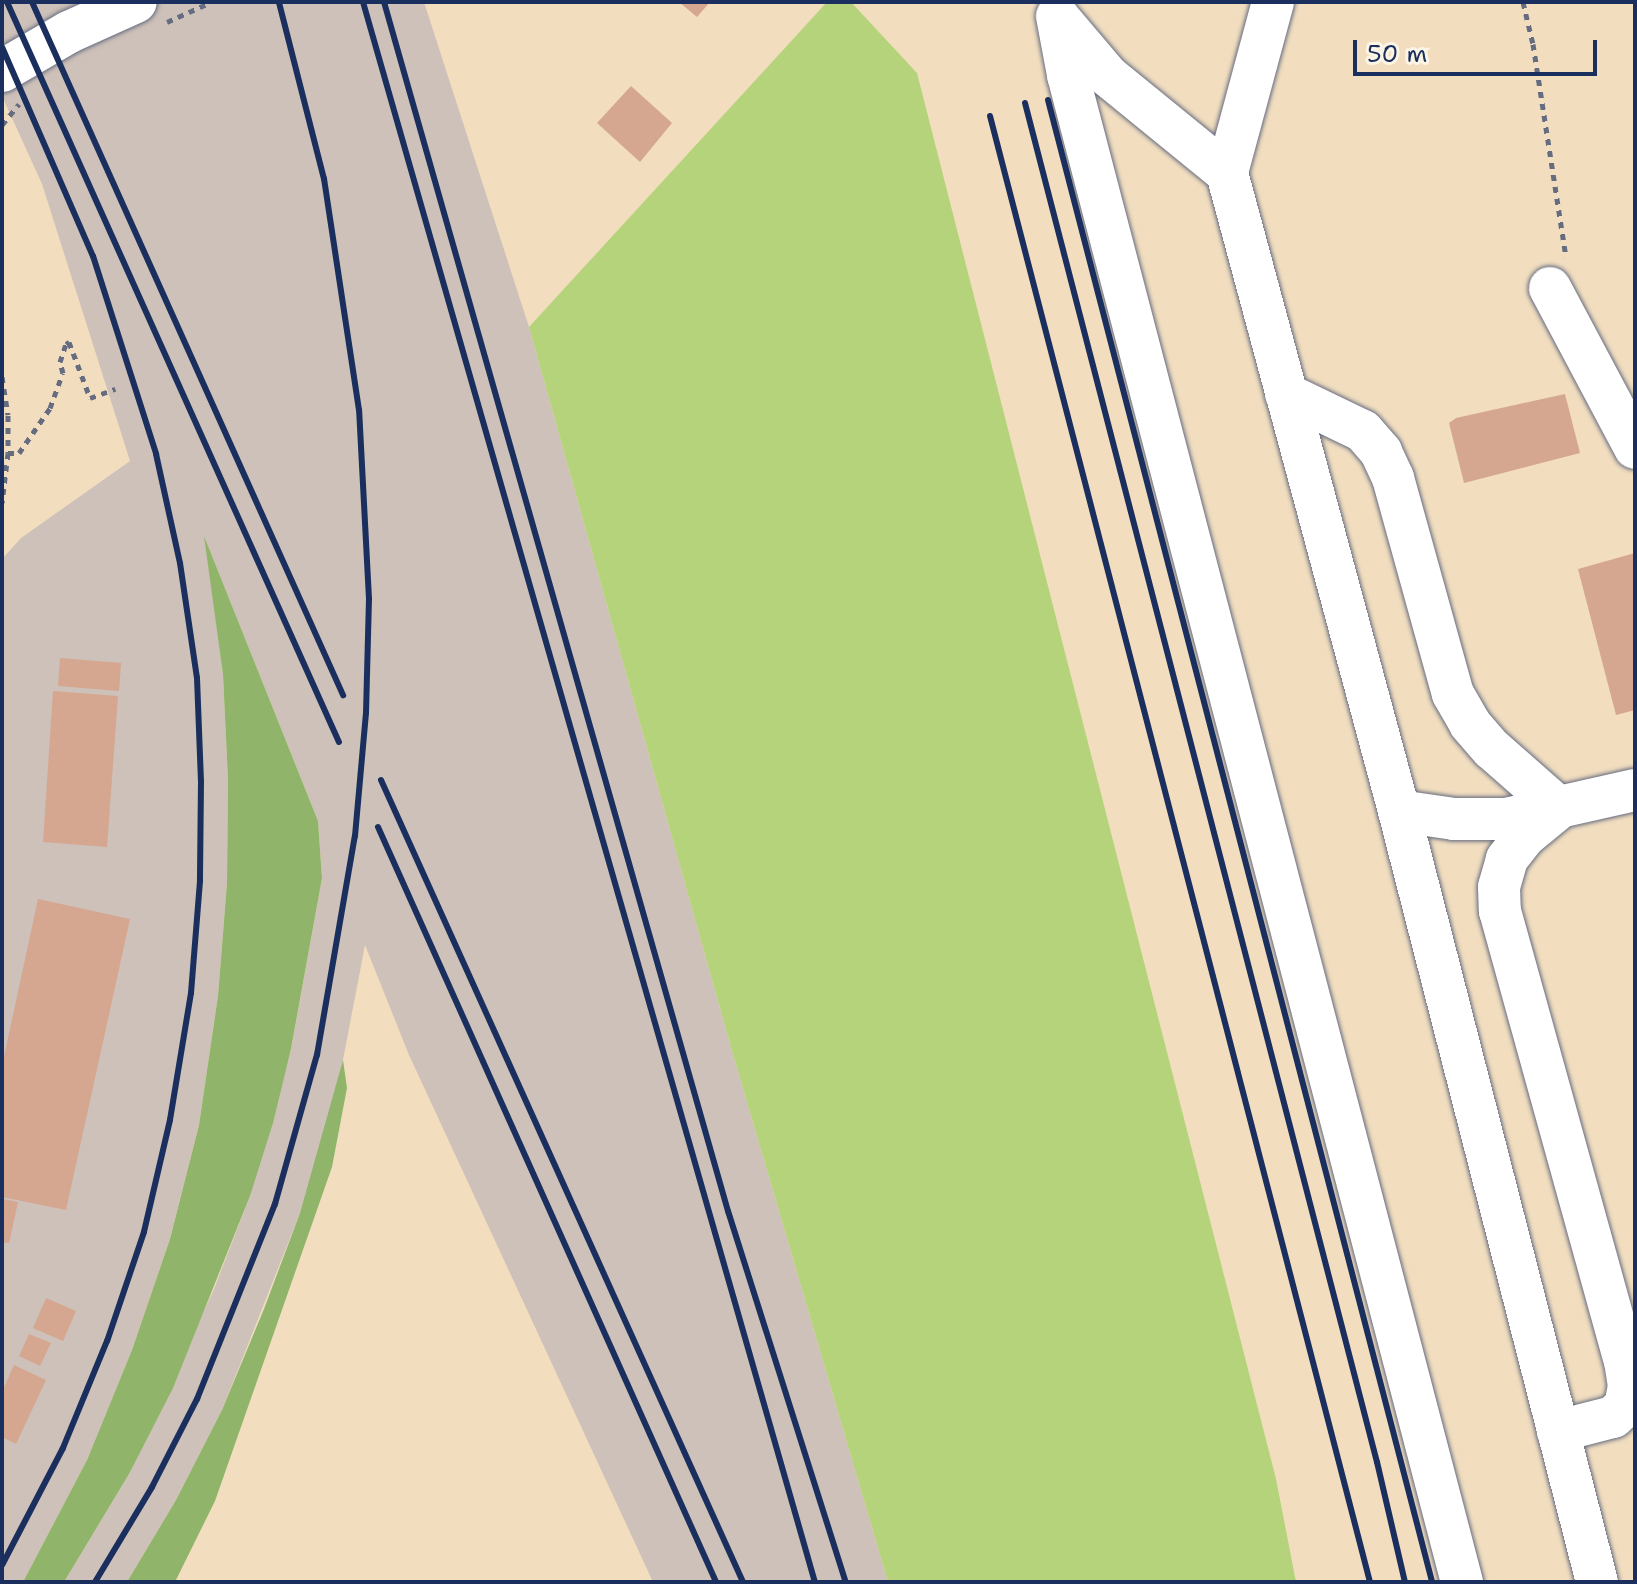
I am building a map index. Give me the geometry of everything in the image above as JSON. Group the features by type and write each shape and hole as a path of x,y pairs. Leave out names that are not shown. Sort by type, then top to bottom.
{"street":[{"path":"2,71 69,32 136,2"},
{"path":"1273,2 1227,173 1399,811 1597,1582"},
{"path":"1056,9 1108,76 1227,173"},
{"path":"1056,9 1068,75 1462,1582"},
{"path":"1558,275 1635,448"},
{"path":"1286,394 1363,431 1381,452 1393,478 1453,694 1470,724 1492,749 1559,808"},
{"path":"1399,811 1454,819 1506,819 1635,790"},
{"path":"1558,1431 1613,1417 1625,1406 1629,1386 1625,1361 1500,911 1499,887 1507,859 1524,837 1559,808"}],"path":[{"path":"1523,2 1533,44 1558,275"},
{"path":"8,453 19,453 50,408 63,373 60,362 69,342 90,398 115,389"},
{"path":"2,377 8,415 8,453 2,503"}],"shaded area":[{"path":"2,2 424,2 529,327 732,1051 888,1582 653,1582 409,1055 365,945 343,1060 324,1137 300,1213 222,1410 176,1500 127,1582 64,1582 129,1474 214,1289 250,1196 291,1050 322,878 318,821 205,539 223,675 228,780 227,883 218,996 199,1125 170,1239 132,1350 87,1460 23,1582 2,1582 2,559 21,538 130,461 42,184 2,96"}],"green space":[{"path":"827,2 851,2 917,73 1276,1479 1296,1582 888,1582 732,1051 529,327"},
{"path":"204,536 318,821 322,878 291,1049 273,1123 250,1196 173,1388 129,1474 64,1582 23,1582 87,1460 132,1350 170,1239 199,1125 218,996 227,883 228,780 223,675"},
{"path":"343,1060 347,1088 332,1167 215,1501 175,1582 127,1582 176,1500 222,1410 264,1309 300,1213"}],"building":[{"path":"679,2 710,2 697,17"},
{"path":"631,86 672,123 640,162 597,123"},
{"path":"1565,394 1580,453 1464,483 1449,423 1456,418"},
{"path":"1635,553 1635,710 1616,715 1578,569"},
{"path":"60,658 121,663 119,691 58,686"},
{"path":"53,691 118,696 107,847 43,842"},
{"path":"38,899 130,919 66,1210 2,1197 2,1066"},
{"path":"2,1199 18,1202 9,1243 2,1242"},
{"path":"46,1298 76,1311 63,1341 33,1328"},
{"path":"29,1334 51,1343 40,1366 19,1356"},
{"path":"14,1365 46,1380 16,1444 2,1437 2,1392"}],"railway":[{"path":"7,2 339,742"},
{"path":"32,2 343,695"},
{"path":"95,1582 152,1487 197,1399 275,1204 317,1055 355,836 366,713 369,599 359,410 324,179 279,2"},
{"path":"363,2 815,1582"},
{"path":"384,2 728,1211 846,1582"},
{"path":"2,47 93,256 156,454 180,563 197,678 201,781 200,881 191,993 170,1120 144,1232 107,1341 63,1448 2,1565"},
{"path":"1048,100 1432,1582"},
{"path":"1025,103 1377,1462 1405,1582"},
{"path":"990,116 1370,1582"},
{"path":"381,780 743,1582"},
{"path":"378,827 716,1582"}]}
